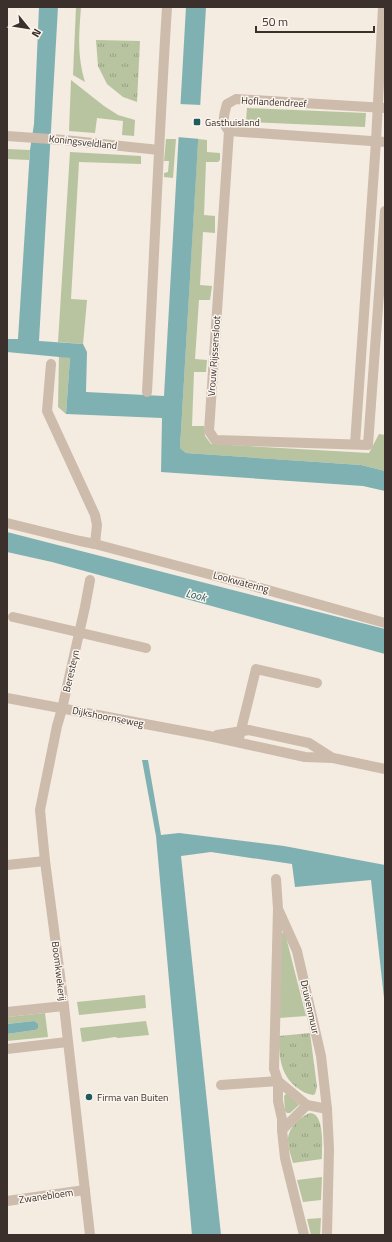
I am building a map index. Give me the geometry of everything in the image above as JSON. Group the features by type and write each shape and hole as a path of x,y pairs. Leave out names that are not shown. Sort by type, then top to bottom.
{"street":[{"path":"147,392 167,7"},
{"path":"355,444 380,141 383,7"},
{"name":"Hoflandendreef","path":"229,131 225,126 224,118 227,104 236,99 381,108"},
{"path":"229,131 380,141"},
{"name":"Vrouw Rijssensloot","path":"229,131 209,431 215,440 368,445 385,211"},
{"name":"Koningsveldland","path":"7,136 58,139 159,150"},
{"path":"51,364 47,411 95,515 97,525 96,544"},
{"name":"Lookwatering","path":"7,523 96,544 385,623"},
{"name":"Beresteyn","path":"62,709 80,632 90,580"},
{"path":"13,617 146,648"},
{"path":"238,742 256,669 317,684"},
{"name":"Dijkshoornseweg","path":"7,698 209,736 305,757 332,758 385,769"},
{"name":"Boomkwekerij","path":"62,709 57,726 40,810 90,1235"},
{"name":"Dijkshoornseweg","path":"209,736 249,730 308,743 332,758"},
{"path":"7,865 45,861"},
{"name":"Druivenmuur","path":"276,879 278,909 274,1068 278,1081 278,1101 282,1119 286,1158 304,1235"},
{"name":"Druivenmuur","path":"278,909 297,951 321,1056 327,1109 329,1149 327,1235"},
{"path":"7,1012 64,1006"},
{"path":"7,1049 67,1042"},
{"path":"221,1085 278,1081 307,1105 327,1109"},
{"path":"282,1130 307,1105"},
{"name":"Zwanebloem","path":"7,1201 85,1190"}],"green space":[{"path":"76,7 81,7 79,36 82,72 85,82 73,75"},
{"path":"96,40 140,41 137,102 123,97 107,84 98,66"},
{"path":"71,80 118,115 135,120 134,136 122,135 123,121 97,118 95,133 69,131"},
{"path":"247,108 366,113 365,127 246,122"},
{"path":"166,139 176,139 173,178 164,177 164,173 168,172 169,161 164,161"},
{"path":"198,139 207,140 207,152 220,153 220,160 218,162 206,162 204,215 215,216 215,233 203,232 200,285 212,286 210,300 199,300 195,359 207,360 206,372 194,372 192,426 204,426 205,436 211,444 369,453 379,434 385,435 385,471 361,465 186,453 180,448"},
{"path":"7,149 30,150 29,160 7,159"},
{"path":"70,152 141,156 141,164 79,162 71,299 87,300 83,344 58,342"},
{"path":"59,356 70,358 66,414 58,407"},
{"path":"282,933 285,933 306,1016 279,1018"},
{"path":"145,995 146,1008 79,1015 77,1002"},
{"path":"45,1013 48,1037 7,1041 7,1034 35,1030 34,1021 7,1024 7,1017"},
{"path":"146,1021 149,1035 115,1037 82,1042 80,1028"},
{"path":"310,1033 317,1087 315,1094 313,1095 302,1091 291,1082 284,1070 279,1051 279,1036"},
{"path":"287,1093 299,1105 290,1113 285,1111 284,1096"},
{"path":"310,1113 315,1115 318,1119 322,1132 322,1159 293,1163 288,1146 290,1131 302,1117"},
{"path":"322,1177 321,1200 303,1202 297,1180"},
{"path":"321,1218 320,1235 311,1235 307,1219"}],"water":[{"path":"39,7 58,7 39,341 83,344 87,352 86,392 164,396 186,7 206,7 180,448 186,453 361,465 385,471 385,491 363,486 161,472 162,418 66,414 70,358 7,352 7,339 18,339 30,150 34,124"},
{"name":"Look","path":"7,532 385,629 385,654 52,562 7,552"},
{"path":"142,760 148,760 161,835 179,833 284,846 385,865 385,1007 371,880 295,887 292,864 211,852 181,856 221,1235 192,1235 156,836"},
{"path":"34,1021 38,1024 38,1028 35,1030 7,1034 7,1024"}],"pier":[{"path":"179,104 202,105 200,139 177,137"}],"place":[{"name":"Gasthuisland","path":"197,122"},
{"name":"Firma van Buiten","path":"89,1097"}]}
